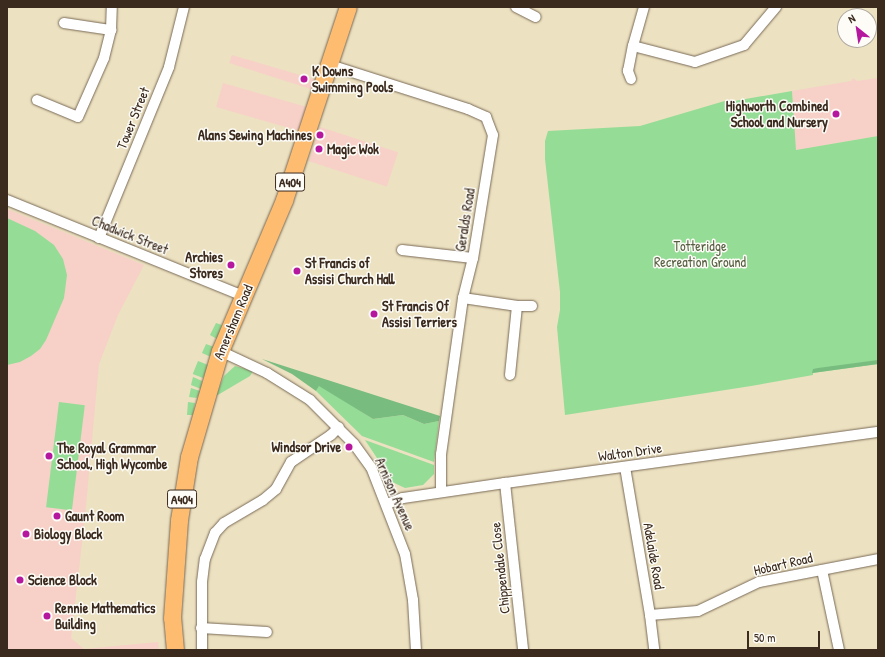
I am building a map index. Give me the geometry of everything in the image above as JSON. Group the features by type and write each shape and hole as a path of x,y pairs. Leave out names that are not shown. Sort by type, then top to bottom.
{"main road":[{"name":"Amersham Road","path":"175,650 172,618 179,520 189,457 220,351 284,200 348,7"}],"street":[{"path":"36,100 78,117 104,58 111,30 112,7"},
{"name":"Tower Street","path":"99,238 169,67 184,7"},
{"path":"516,7 536,17"},
{"path":"631,79 628,71 644,7"},
{"path":"634,46 695,62 744,45 776,7"},
{"path":"64,23 111,30"},
{"name":"Geralds Road","path":"330,65 468,109 486,117 493,135 473,258 463,298 441,454 442,492"},
{"name":"Chadwick Street","path":"7,200 243,296"},
{"path":"402,250 473,258"},
{"path":"463,298 517,306 532,306"},
{"path":"510,375 517,306"},
{"name":"Arnison Avenue","path":"220,351 284,382 310,400 339,427 371,467 406,554 413,600 416,650"},
{"path":"202,650 202,582 205,559 215,533 224,523 263,500 276,488 291,462 331,435 339,427"},
{"name":"Walton Drive","path":"387,504 403,498 442,492 878,432"},
{"name":"Adelaide Road","path":"625,467 650,615 654,650"},
{"name":"Chippendale Close","path":"504,483 523,650"},
{"name":"Hobart Road","path":"650,615 698,611 760,582 878,559"},
{"path":"822,570 839,650"},
{"path":"202,628 267,632"}],"shaded area":[{"path":"232,55 317,80 314,90 229,63"},
{"name":"Highworth Combined School and Nursery","path":"853,78 857,81 878,78 878,136 796,150 792,91 851,81"},
{"path":"223,83 309,108 302,132 216,107"},
{"path":"320,127 398,152 387,187 309,161"},
{"name":"The Royal Grammar School, High Wycombe","path":"7,209 144,265 118,315 99,364 85,517 71,638 84,649 158,642 159,650 7,650"}],"green space":[{"name":"Totteridge Recreation Ground","path":"792,91 796,150 878,136 878,364 813,373 813,375 751,386 565,415 557,327 560,310 560,292 545,159 545,141 548,131 640,126 728,100 734,101"},
{"path":"7,218 35,231 54,245 63,259 67,275 64,298 46,340 40,349 20,362 7,365"},
{"path":"216,323 222,325 217,339 210,335"},
{"path":"206,344 214,347 211,357 202,353"},
{"path":"262,359 440,416 439,421 424,424 403,415 373,419 319,386 316,391 292,374"},
{"path":"878,360 878,364 812,373 813,369 818,368"},
{"path":"198,361 208,365 203,378 193,374"},
{"path":"235,366 253,371 250,376 216,396 224,376"},
{"path":"193,377 202,381 201,389 191,385"},
{"path":"319,385 373,419 403,415 424,424 439,421 434,462 362,436 316,391"},
{"path":"191,388 200,391 197,398 189,397"},
{"path":"59,402 85,405 72,510 46,507"},
{"path":"188,402 195,403 193,415 187,415"},
{"path":"365,440 434,465 434,474 423,485 405,488 388,480 379,461"}],"place":[{"name":"K Downs Swimming Pools","path":"304,79"},
{"name":"Highworth Combined School and Nursery","path":"836,114"},
{"name":"Alans Sewing Machines","path":"320,135"},
{"name":"Magic Wok","path":"319,149"},
{"name":"Archies Stores","path":"231,265"},
{"name":"St Francis of Assisi Church Hall","path":"297,271"},
{"name":"St Francis Of Assisi Terriers","path":"374,314"},
{"name":"Windsor Drive","path":"349,447"},
{"name":"The Royal Grammar School, High Wycombe","path":"49,456"},
{"name":"Gaunt Room","path":"57,516"},
{"name":"Biology Block","path":"26,534"},
{"name":"Science Block","path":"20,580"},
{"name":"Rennie Mathematics Building","path":"47,616"}]}
